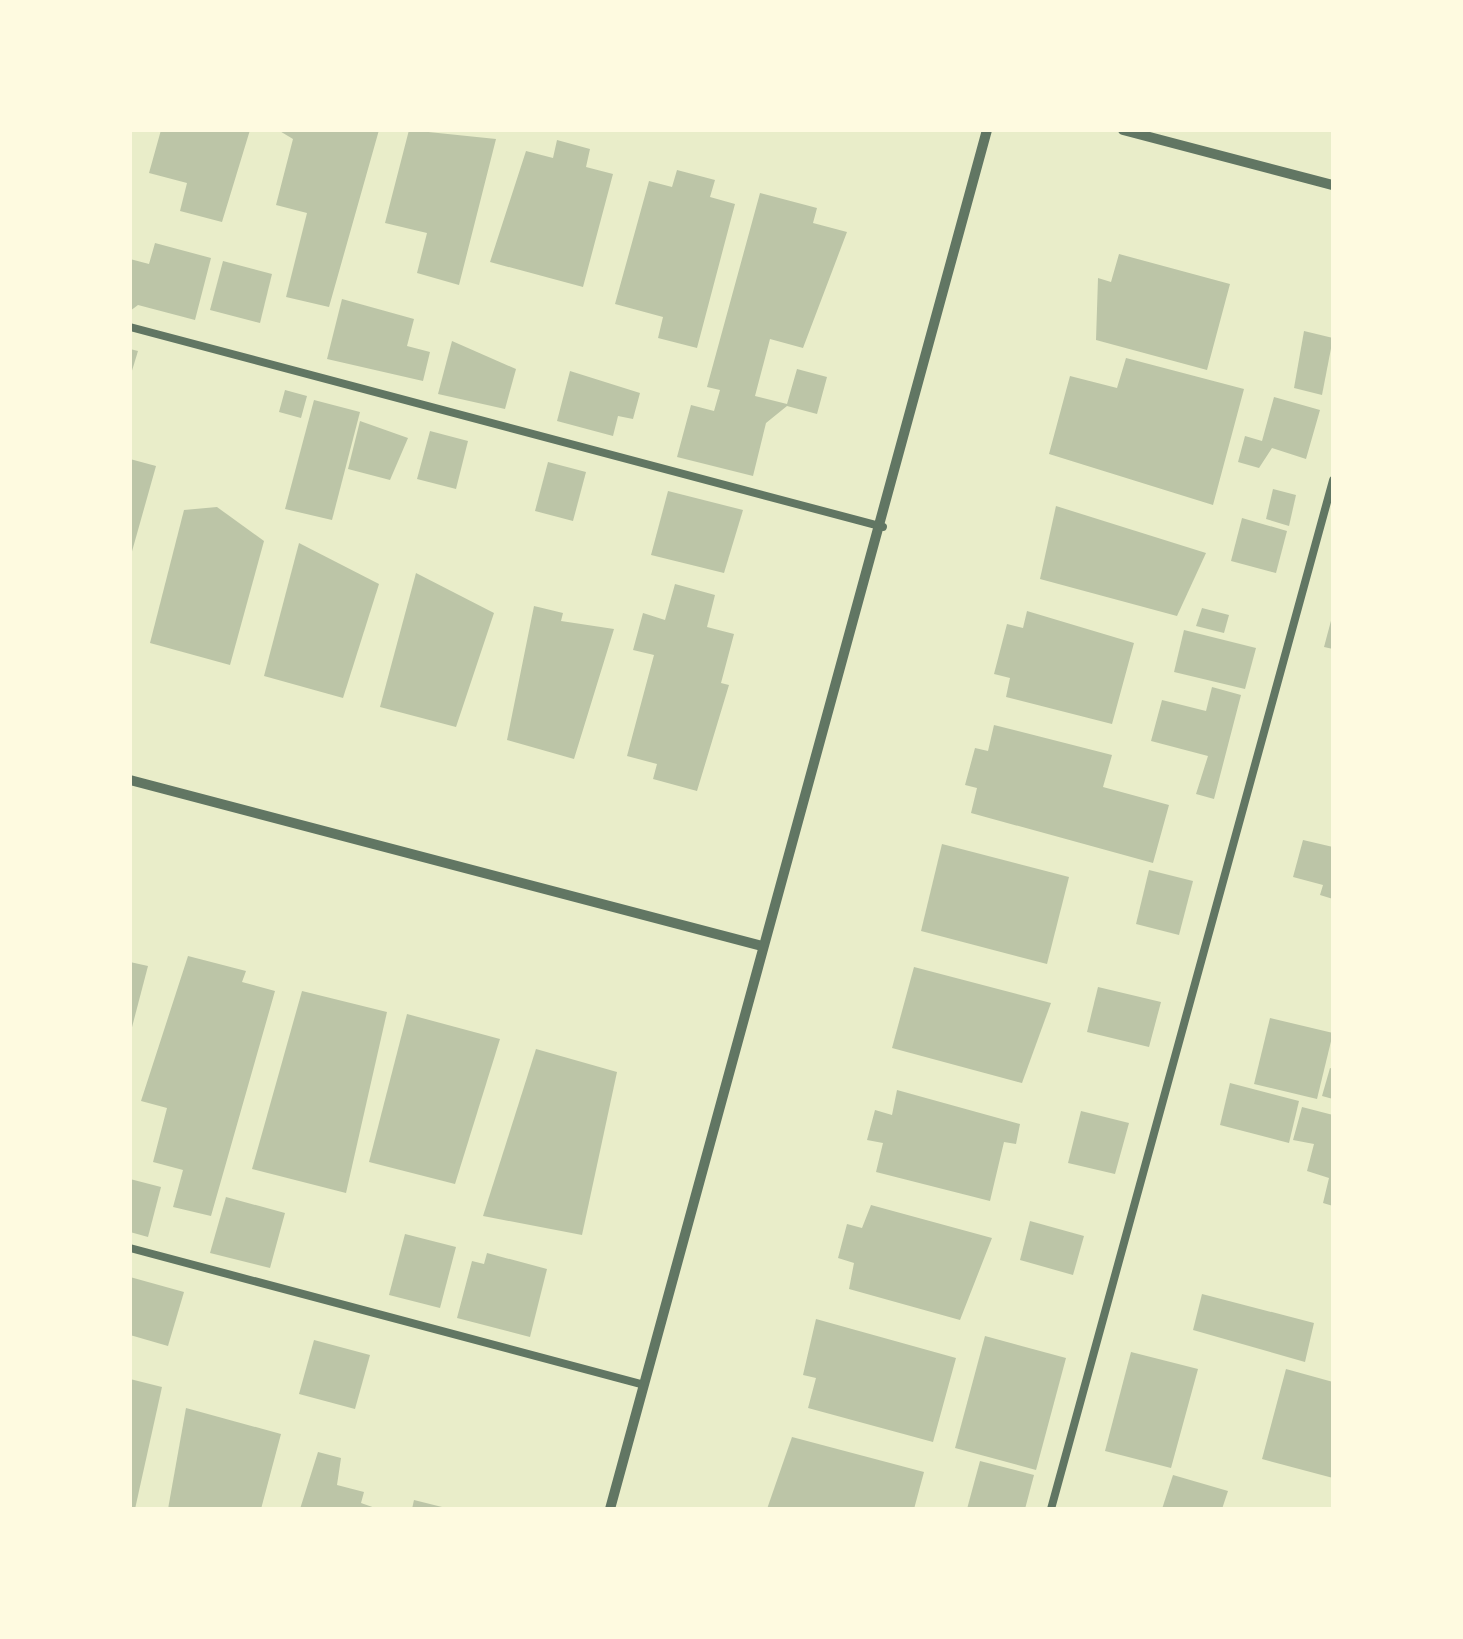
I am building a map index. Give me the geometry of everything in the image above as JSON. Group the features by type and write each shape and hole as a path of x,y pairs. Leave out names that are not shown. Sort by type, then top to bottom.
{"street":[{"path":"610,1509 641,1384 882,527 988,130"},
{"path":"1123,130 1333,185"},
{"path":"130,780 762,946"}],"lane":[{"path":"130,327 882,527"},
{"path":"1051,1509 1333,480"},
{"path":"130,1248 641,1384"}],"building":[{"path":"161,130 250,130 222,222 180,211 187,183 149,173"},
{"path":"278,130 379,130 329,307 286,297 307,213 276,205 293,139"},
{"path":"409,130 496,139 459,285 417,273 427,233 385,223"},
{"path":"557,140 590,149 586,167 613,174 583,287 490,262 526,151 553,158"},
{"path":"677,170 715,180 710,197 735,204 697,348 658,338 663,317 615,304 649,181 672,187"},
{"path":"760,193 817,208 813,223 847,232 803,348 770,339 755,396 787,404 797,369 827,377 817,414 787,406 766,423 753,476 677,457 691,405 714,411 720,390 707,387"},
{"path":"155,243 211,258 195,320 138,305 130,311 130,259 149,264"},
{"path":"1119,254 1230,284 1207,370 1096,340 1098,278 1111,282"},
{"path":"223,261 272,274 260,323 210,310"},
{"path":"342,299 414,319 407,346 430,352 423,381 327,359"},
{"path":"1304,331 1333,338 1322,395 1294,388"},
{"path":"452,341 516,369 505,409 438,394"},
{"path":"130,349 138,351 131,374 130,374"},
{"path":"1126,358 1244,389 1213,505 1049,454 1070,376 1117,388"},
{"path":"570,371 640,393 633,419 618,416 613,436 557,421"},
{"path":"285,390 307,396 301,418 279,412"},
{"path":"1274,397 1320,410 1306,459 1272,448 1259,468 1238,462 1245,436 1262,441"},
{"path":"314,400 360,412 332,520 285,509"},
{"path":"360,421 408,438 390,480 348,469"},
{"path":"430,431 468,441 456,489 417,479"},
{"path":"130,459 156,466 131,555 130,555"},
{"path":"548,462 586,472 573,521 535,511"},
{"path":"1273,489 1296,495 1289,526 1266,519"},
{"path":"668,491 743,510 724,573 651,555"},
{"path":"1056,506 1206,553 1177,616 1040,579"},
{"path":"217,507 264,541 230,665 150,643 184,510"},
{"path":"1242,518 1287,531 1276,573 1231,561"},
{"path":"299,543 379,584 343,698 264,676"},
{"path":"416,573 494,613 456,727 380,707"},
{"path":"675,584 715,595 707,627 734,634 721,683 729,685 697,791 653,779 657,764 627,756 654,655 633,650 643,613 665,620"},
{"path":"534,606 563,613 561,621 614,629 574,759 507,740"},
{"path":"1202,608 1229,615 1224,633 1196,626"},
{"path":"1027,611 1134,643 1112,724 1006,697 1010,678 994,674 1007,624 1023,628"},
{"path":"1333,617 1333,649 1324,647"},
{"path":"1184,630 1256,648 1245,689 1174,672"},
{"path":"1212,687 1241,695 1214,799 1196,794 1208,756 1151,741 1162,700 1206,711"},
{"path":"994,725 1112,755 1103,787 1169,805 1153,863 971,813 977,788 965,785 975,748 988,751"},
{"path":"1303,840 1333,847 1333,899 1320,895 1323,885 1293,877"},
{"path":"942,844 1069,877 1047,964 921,931"},
{"path":"1149,870 1193,881 1179,935 1136,924"},
{"path":"188,956 246,971 242,982 275,991 211,1216 173,1207 183,1170 153,1162 167,1108 141,1101"},
{"path":"130,962 148,966 131,1031 130,1030"},
{"path":"914,967 1051,1003 1022,1083 892,1048"},
{"path":"1098,987 1161,1002 1149,1047 1087,1032"},
{"path":"302,991 387,1012 346,1193 252,1169"},
{"path":"407,1014 500,1039 455,1184 369,1162"},
{"path":"1270,1018 1333,1033 1317,1099 1254,1084"},
{"path":"536,1049 617,1072 582,1235 483,1216"},
{"path":"1330,1068 1333,1069 1333,1099 1322,1096"},
{"path":"1230,1083 1299,1101 1289,1143 1220,1125"},
{"path":"897,1090 1020,1124 1016,1144 1004,1142 990,1201 876,1172 883,1143 867,1140 875,1110 892,1115"},
{"path":"1302,1107 1333,1115 1333,1206 1323,1203 1329,1178 1307,1171 1314,1144 1293,1140"},
{"path":"1081,1111 1129,1123 1115,1174 1068,1163"},
{"path":"130,1179 161,1187 148,1237 130,1232"},
{"path":"226,1197 285,1213 270,1268 210,1253"},
{"path":"871,1205 992,1238 960,1320 849,1289 854,1263 838,1258 847,1224 862,1228"},
{"path":"1030,1221 1084,1236 1073,1275 1020,1260"},
{"path":"405,1234 456,1247 440,1308 389,1295"},
{"path":"487,1253 547,1269 530,1337 457,1318 472,1261 484,1264"},
{"path":"130,1277 184,1292 168,1346 130,1335"},
{"path":"1202,1294 1314,1323 1305,1362 1193,1330"},
{"path":"816,1319 956,1358 933,1442 808,1408 816,1378 803,1375"},
{"path":"985,1336 1066,1358 1036,1470 955,1448"},
{"path":"314,1340 370,1355 355,1409 299,1394"},
{"path":"1131,1352 1198,1369 1171,1468 1105,1451"},
{"path":"1286,1369 1333,1382 1333,1478 1262,1459"},
{"path":"130,1379 162,1387 135,1509 130,1509"},
{"path":"186,1408 281,1434 261,1509 168,1509"},
{"path":"792,1437 924,1472 914,1509 767,1509"},
{"path":"318,1452 341,1458 337,1485 364,1492 361,1503 378,1509 300,1509"},
{"path":"980,1461 1034,1475 1025,1509 967,1509"},
{"path":"1173,1475 1228,1491 1222,1509 1162,1509"},
{"path":"414,1500 446,1508 412,1509"}]}
